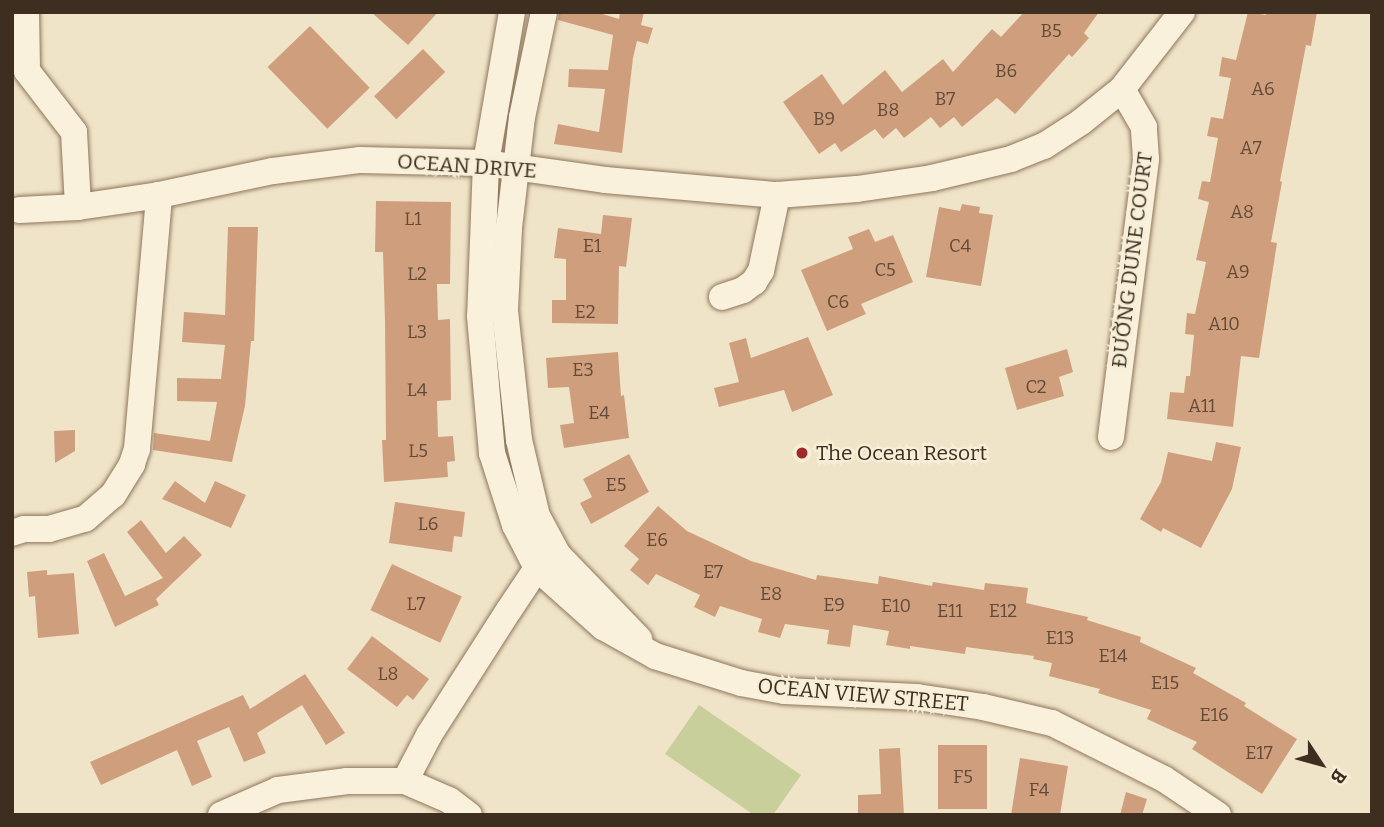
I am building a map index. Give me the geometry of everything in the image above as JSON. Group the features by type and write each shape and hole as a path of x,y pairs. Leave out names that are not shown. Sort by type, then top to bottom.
{"street":[{"path":"26,12 27,71 74,132 78,207"},
{"name":"OCEAN VIEW STREET","path":"512,12 486,163 480,316 492,453 514,525 603,627 655,656 741,683 784,691 917,697 983,707 1052,723 1164,779 1218,815"},
{"name":"OCEAN VIEW STREET","path":"544,12 514,166 505,311 512,391 530,495 547,561"},
{"name":"OCEAN DRIVE","path":"20,210 78,207 159,195 320,163 360,160 486,163 617,181 777,195 932,178 1011,159 1044,146 1081,122 1122,89 1182,12"},
{"name":"ĐƯỜNG DUNE COURT","path":"1111,437 1146,159 1144,127 1122,89"},
{"path":"12,533 24,529 50,529 85,519 113,495 132,464 137,449 159,195"},
{"path":"722,297 743,290 754,282 761,271 777,195"},
{"path":"405,781 429,735 547,561"},
{"path":"221,815 278,790 347,781 405,781 449,800 469,815"}],"green space":[{"path":"699,705 801,775 773,815 754,815 665,754"}],"building":[{"path":"371,12 438,12 408,45"},
{"path":"559,12 596,12 619,19 620,12 644,12 641,25 653,28 648,44 637,41 622,153 554,144 558,124 599,132 605,89 568,87 569,69 608,70 613,35 558,20"},
{"path":"1024,12 1099,12 1084,33 1089,38 1072,57 1069,54 1015,114 997,98 962,127 954,117 940,128 931,117 904,138 896,128 883,139 875,129 841,152 835,143 819,154 783,102 822,74 843,105 885,70 902,92 943,59 953,72 992,29 1001,37"},
{"path":"1248,12 1266,15 1266,12 1317,12 1311,46 1306,45 1280,181 1282,182 1271,242 1277,243 1259,358 1241,356 1233,427 1167,419 1170,392 1184,393 1186,376 1190,376 1194,335 1185,334 1187,313 1195,314 1206,262 1196,260 1209,202 1198,199 1202,181 1210,182 1218,138 1207,136 1211,117 1223,119 1231,78 1219,76 1222,57 1236,60"},
{"path":"310,26 370,88 327,129 268,67"},
{"path":"423,49 445,72 396,119 374,96"},
{"path":"376,201 451,202 450,284 437,284 438,320 450,319 451,400 437,401 438,437 453,436 455,461 447,462 448,477 384,482 382,440 386,440 385,322 383,252 375,252"},
{"path":"962,204 980,207 979,213 993,215 981,286 926,277 939,207 960,211"},
{"path":"603,215 632,218 626,267 619,266 618,324 552,323 552,300 566,300 566,259 554,258 558,228 601,234"},
{"path":"228,227 258,227 254,341 251,341 245,406 232,462 153,450 154,433 210,441 217,402 177,401 177,378 221,379 225,345 182,342 184,312 225,315"},
{"path":"869,229 875,242 893,235 913,282 861,304 866,314 827,331 801,270 853,249 848,237"},
{"path":"808,337 833,395 792,412 784,390 719,407 714,388 739,382 729,343 746,338 751,358"},
{"path":"1067,349 1073,372 1059,377 1064,396 1017,410 1005,368"},
{"path":"618,352 621,396 624,395 629,438 564,448 560,425 574,423 569,387 548,388 546,358"},
{"path":"75,430 75,451 55,463 54,431"},
{"path":"1216,442 1241,447 1232,489 1201,548 1163,528 1161,532 1140,519 1161,482 1168,452 1212,461"},
{"path":"629,454 649,492 591,524 580,503 592,497 583,479"},
{"path":"175,481 205,503 215,481 246,495 231,528 162,499"},
{"path":"395,502 465,512 462,537 454,536 452,552 389,543"},
{"path":"658,506 687,531 751,561 816,580 817,575 878,584 879,576 932,586 933,582 984,590 985,583 1028,588 1026,603 1088,617 1087,620 1141,637 1140,642 1196,668 1193,673 1246,703 1244,706 1297,739 1262,794 1192,749 1197,742 1147,719 1151,710 1098,693 1100,689 1049,676 1052,663 1033,659 1034,656 966,647 965,654 886,645 889,631 853,625 850,647 827,644 829,630 785,624 780,638 758,632 762,619 720,606 715,617 694,607 700,595 656,574 648,585 630,570 639,559 624,546"},
{"path":"141,520 166,553 184,536 202,555 156,599 159,605 115,627 87,561 104,553 125,596 163,578 127,532"},
{"path":"392,564 462,597 440,643 370,610"},
{"path":"47,570 47,575 74,573 79,634 38,638 35,596 29,597 27,572"},
{"path":"372,636 429,679 413,700 407,695 397,707 347,669"},
{"path":"305,674 345,733 326,745 302,705 257,733 266,753 244,762 229,727 197,741 212,777 192,786 177,750 101,785 90,762 243,695 250,709"},
{"path":"938,745 987,745 987,809 938,809"},
{"path":"900,748 904,815 858,815 858,795 881,794 879,749"},
{"path":"1020,758 1068,766 1060,815 1011,815"},
{"path":"1126,792 1147,799 1142,815 1120,815"}],"place":[{"name":"The Ocean Resort","path":"802,453"}]}
